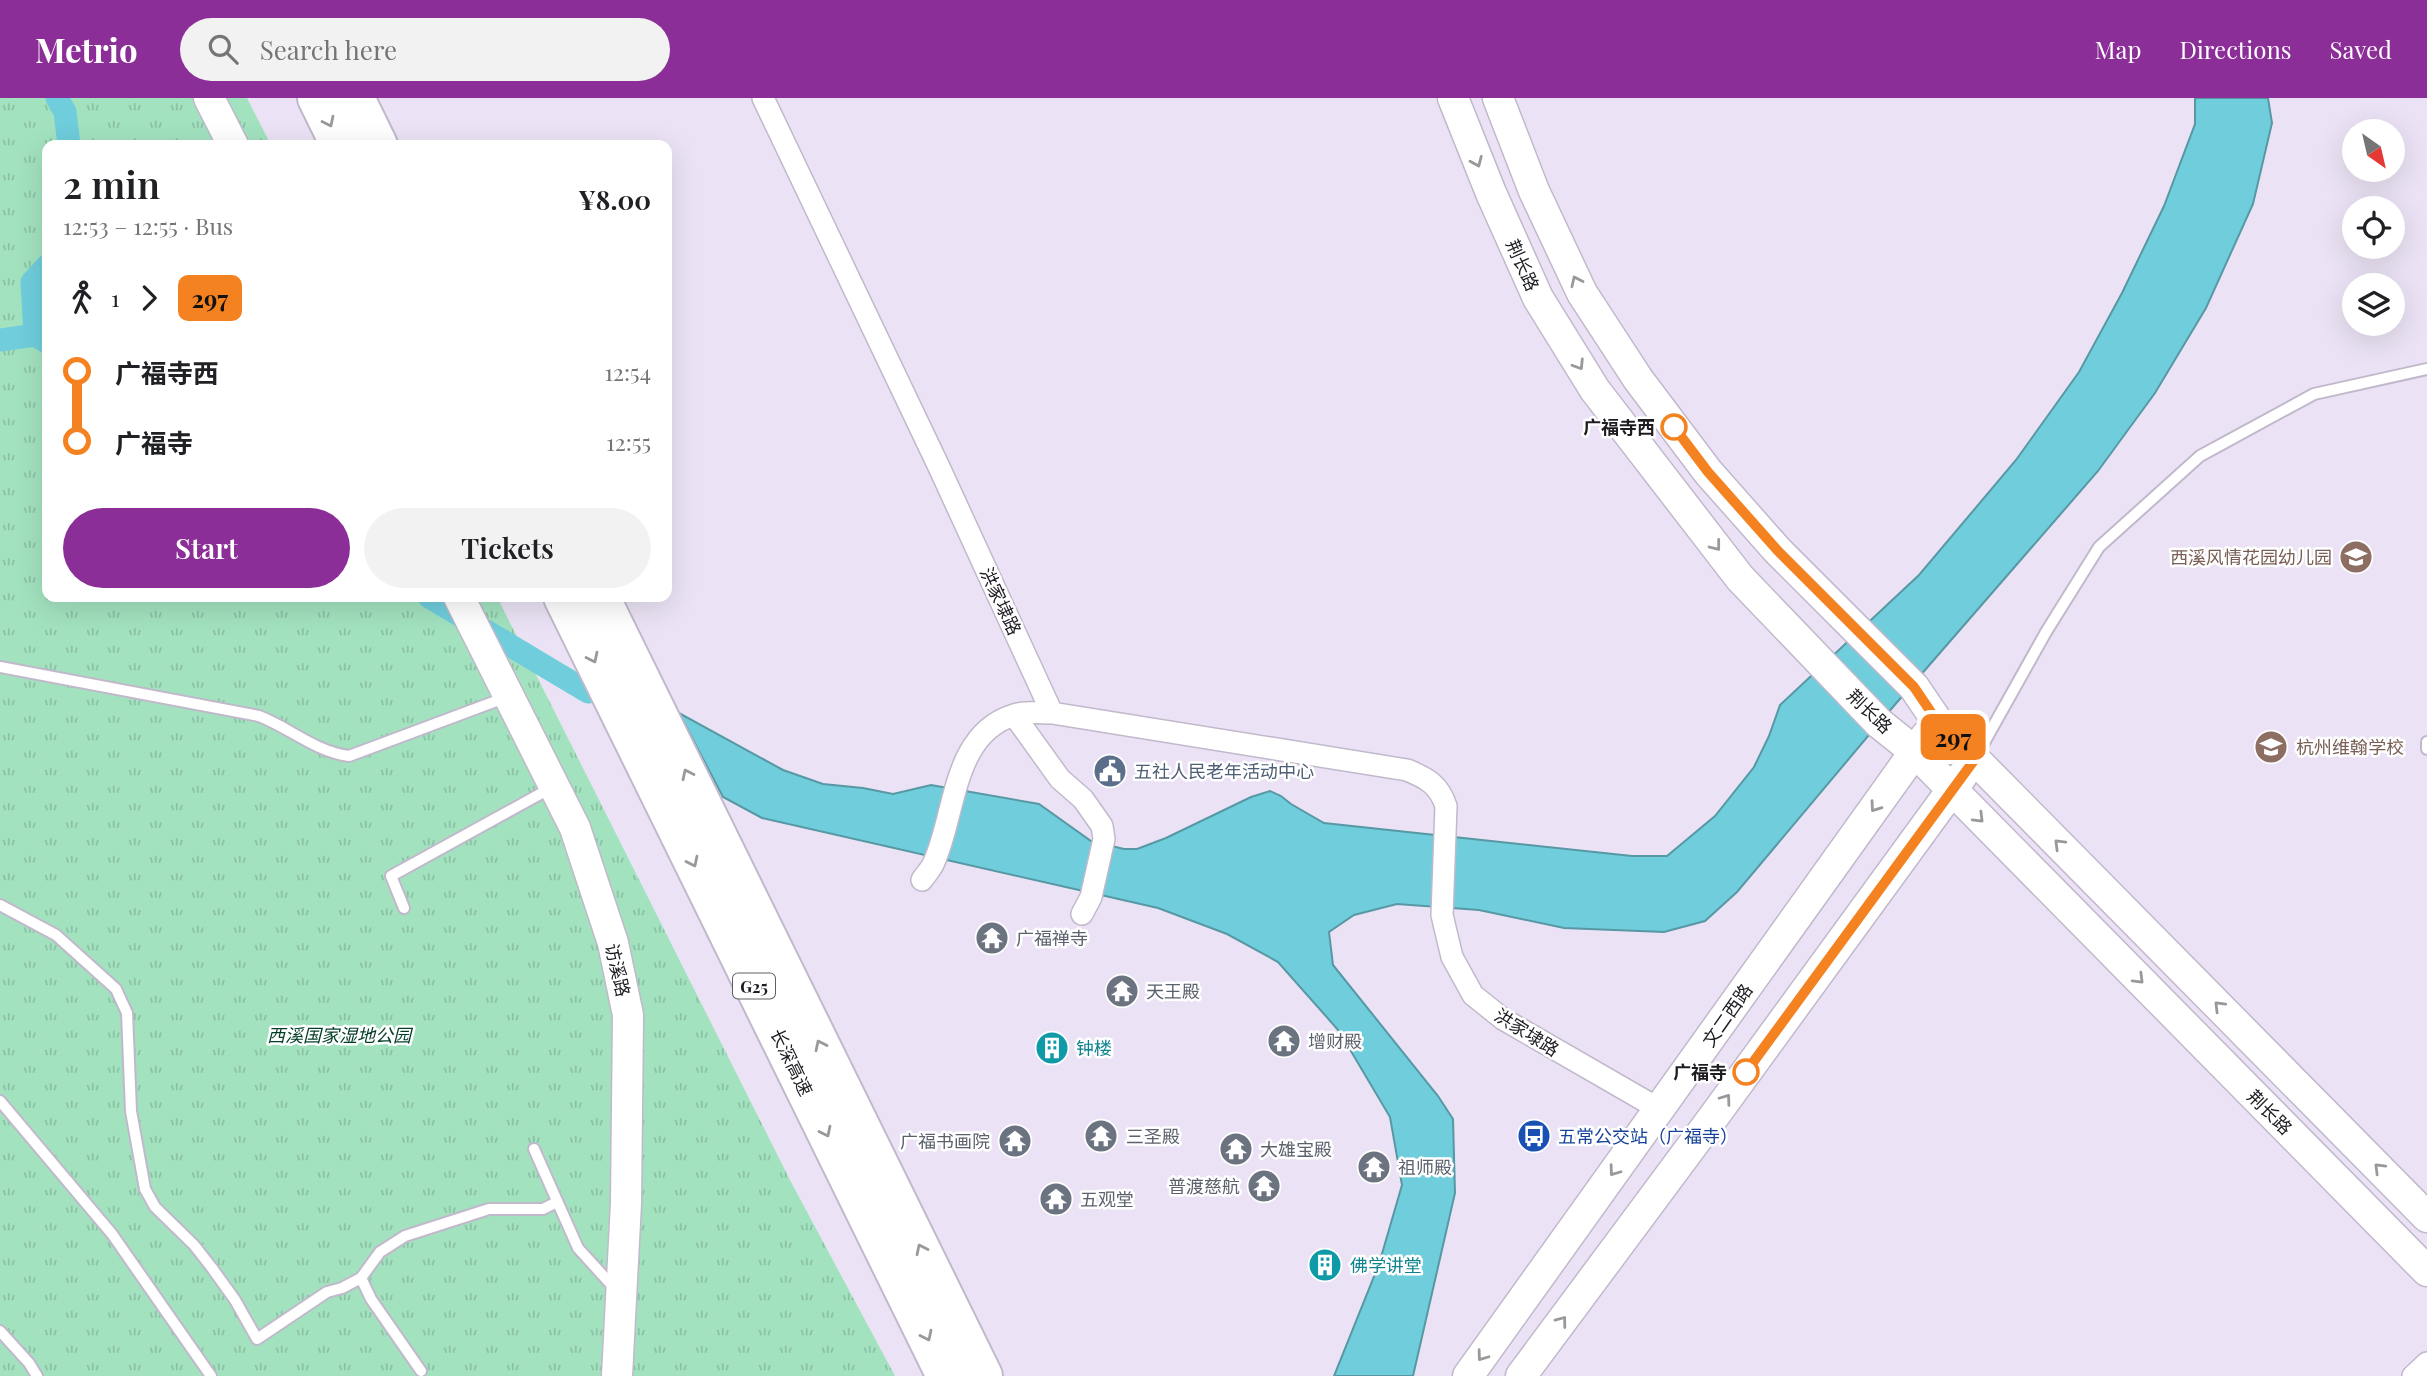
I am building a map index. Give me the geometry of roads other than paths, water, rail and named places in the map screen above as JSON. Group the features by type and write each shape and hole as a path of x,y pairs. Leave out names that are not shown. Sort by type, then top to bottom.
{"highway":[{"path":"317,98 338,140"},
{"path":"355,98 376,140"},
{"name":"长深高速","path":"565,602 946,1376"},
{"name":"长深高速","path":"602,602 983,1376"}],"main road":[{"path":"209,98 230,140"},
{"name":"荆长路","path":"1453,98 1490,193 1538,298 1595,390 1741,578 1879,723 1914,751 2427,1271"},
{"path":"1498,98 1534,191 1582,293 1638,379 1708,472 1778,551 1914,687 1937,721 2427,1217"},
{"name":"访溪路","path":"462,602 575,828 613,943 628,1015 626,1203 617,1376"},
{"name":"文二西路","path":"1468,1376 1937,721"},
{"path":"1521,1376 1975,759"}],"street":[{"name":"洪家埭路","path":"763,98 939,467 1052,713 1407,769 1428,778 1441,791 1446,806 1442,915 1452,957 1473,995 1503,1019 1659,1109"},
{"path":"928,871 960,773 975,746 992,726 1014,715 1052,713"},
{"path":"1014,715 1060,779 1083,799 1102,826 1104,839 1086,906"},
{"path":"2413,1376 2427,1363"}],"lane":[{"path":"1975,759 2046,632 2099,547 2200,456 2314,394 2427,369"},
{"path":"0,667 259,716 332,754 349,756 510,696"},
{"path":"2427,742 2427,749"},
{"path":"404,908 391,876 554,787"},
{"path":"0,905 56,936 116,989 127,1013 131,1111 145,1189 155,1207 194,1245 212,1268 235,1300 257,1339 327,1292 361,1278 380,1252 405,1236 489,1209 543,1209 557,1202"},
{"path":"0,1101 112,1234 211,1376"},
{"path":"534,1149 578,1248 621,1296"},
{"path":"361,1278 371,1299 421,1371"},
{"path":"0,1331 37,1376"}],"water":[{"path":"2195,98 2268,98 2272,123 2253,204 2206,308 2155,393 2098,471 1879,723 1737,892 1705,921 1664,932 1564,928 1479,910 1397,904 1354,915 1329,932 1333,965 1438,1096 1453,1119 1455,1193 1413,1376 1334,1376 1379,1264 1402,1185 1390,1117 1339,1031 1278,962 1227,934 1158,908 762,818 723,797 679,713 783,770 823,784 893,794 931,785 1039,804 1091,841 1124,849 1137,849 1166,838 1251,797 1270,791 1324,823 1632,856 1667,856 1715,816 1754,767 1780,705 1919,575 2016,460 2079,372 2122,293 2164,206 2195,124"}],"waterway":[{"path":"57,98 65,112 68,140"},
{"path":"35,335 32,282 42,271"},
{"path":"0,340 35,335 42,339"},
{"path":"437,602 588,692"}],"place":[{"name":"广福寺西","path":"1674,427"},
{"name":"西溪风情花园幼儿园","path":"2356,557"},
{"name":"杭州维翰学校","path":"2271,747"},
{"name":"五社人民老年活动中心","path":"1110,771"},
{"name":"广福禅寺","path":"992,938"},
{"name":"天王殿","path":"1122,991"},
{"name":"增财殿","path":"1284,1041"},
{"name":"钟楼","path":"1052,1048"},
{"name":"广福寺","path":"1746,1072"},
{"name":"三圣殿","path":"1101,1136"},
{"name":"五常公交站（广福寺）","path":"1534,1136"},
{"name":"广福书画院","path":"1015,1141"},
{"name":"大雄宝殿","path":"1236,1149"},
{"name":"祖师殿","path":"1374,1167"},
{"name":"普渡慈航","path":"1264,1186"},
{"name":"五观堂","path":"1056,1199"},
{"name":"佛学讲堂","path":"1325,1265"}],"park label":[{"name":"西溪国家湿地公园","path":"339,1035"}]}
